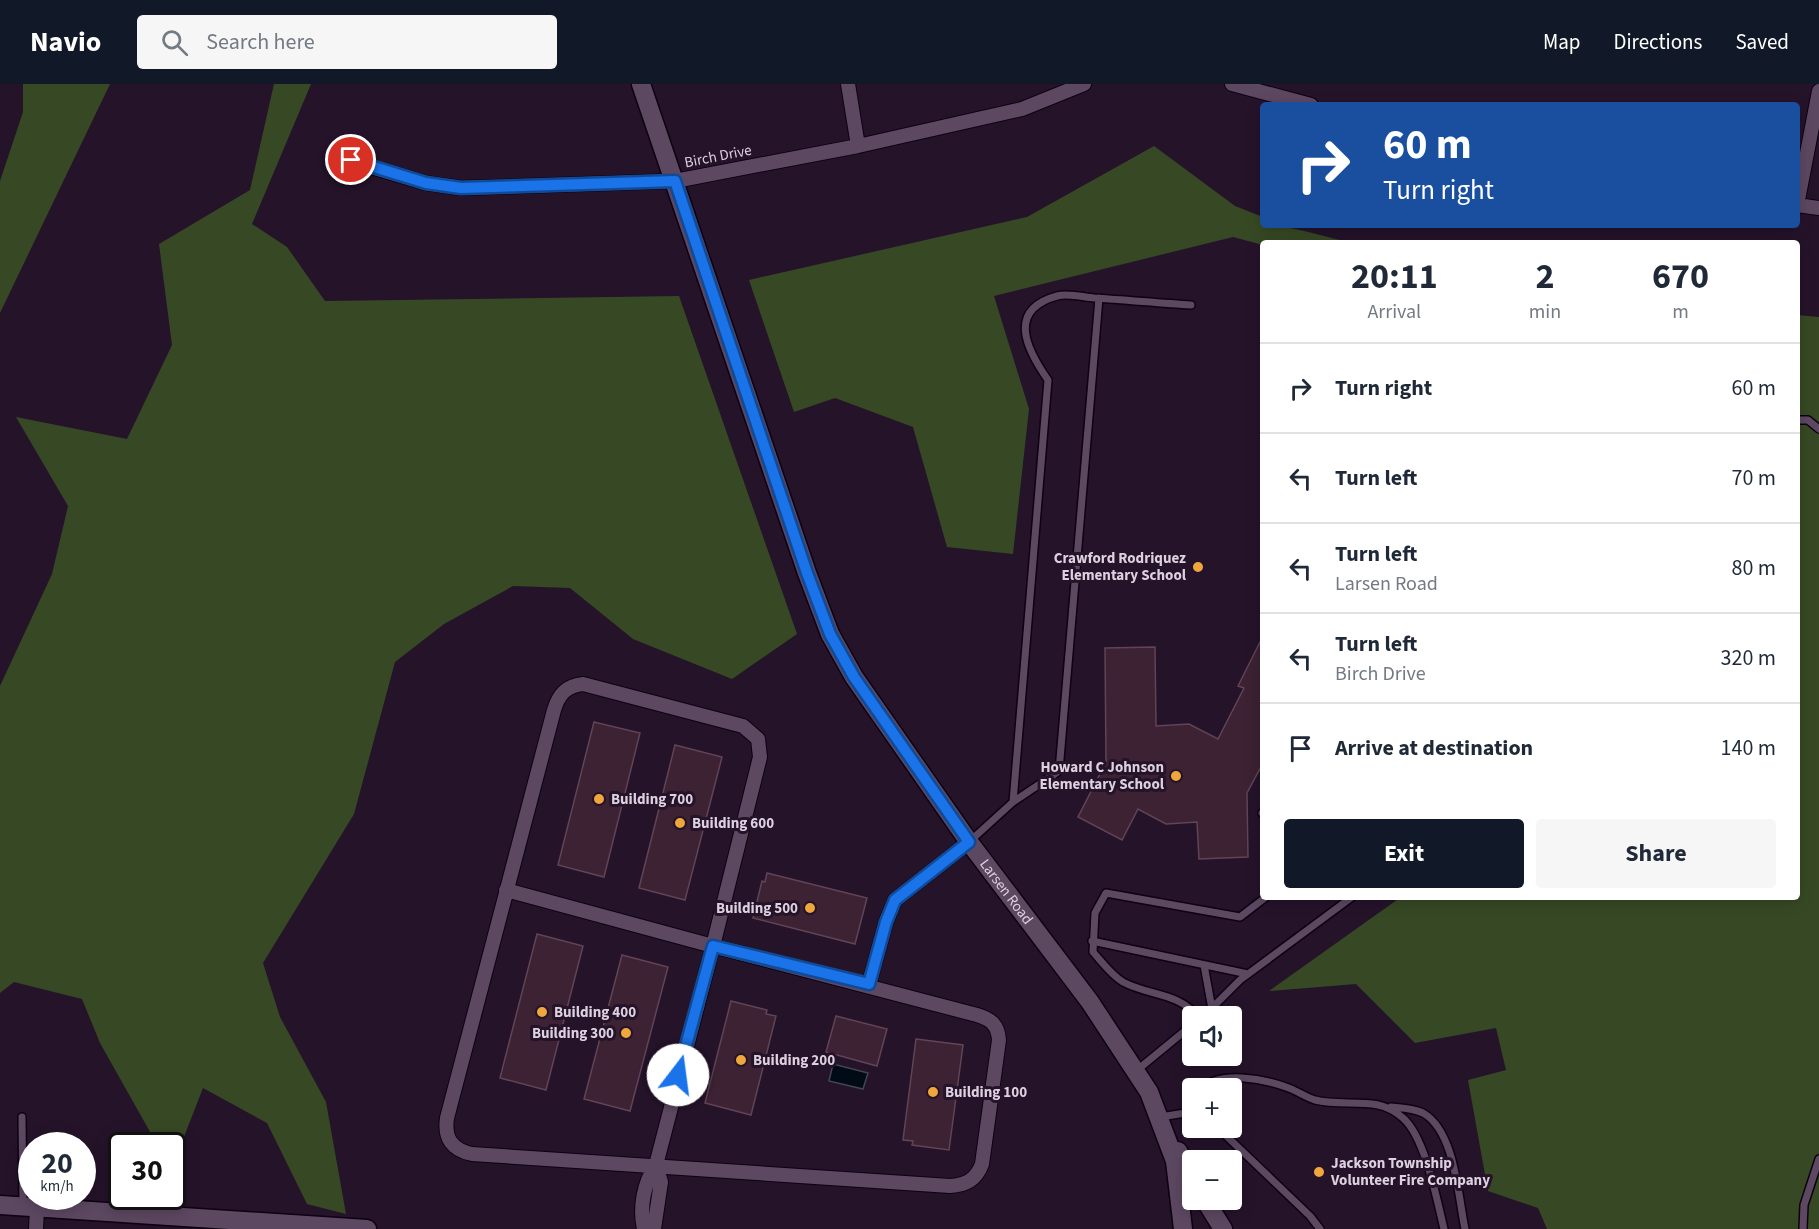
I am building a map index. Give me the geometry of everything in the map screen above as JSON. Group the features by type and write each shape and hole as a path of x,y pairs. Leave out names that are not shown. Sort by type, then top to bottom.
{"street":[{"name":"Larsen Road","path":"641,84 807,573 830,634 854,677 969,842 1090,1002 1136,1071 1160,1117 1175,1161 1183,1229"},
{"path":"848,84 858,146"},
{"name":"Birch Drive","path":"351,160 426,183 461,188 675,181 858,146 1022,109 1084,84"},
{"path":"1232,84 1300,102"},
{"path":"1800,189 1819,91"},
{"path":"1800,205 1819,208"},
{"path":"506,890 713,946 869,984 987,1018 997,1027 999,1040 982,1164 975,1177 968,1183 950,1186 656,1165 472,1154 462,1152 451,1143 446,1128 447,1118 506,890 554,710 557,700 567,688 583,684 714,718 749,729 758,739 760,748 713,946 656,1165 645,1181 642,1220 644,1229"},
{"path":"869,984 886,922 895,900 969,842"},
{"path":"1160,1117 1182,1158"},
{"path":"654,1229 661,1182 656,1165"},
{"path":"0,1205 18,1206"},
{"path":"31,1210 36,1229"},
{"path":"76,1210 367,1229"},
{"path":"1211,1210 1223,1229"}],"lane":[{"path":"1013,802 1048,380 1032,357 1025,341 1025,329 1029,316 1046,300 1060,296 1191,305"},
{"path":"969,842 1013,802 1059,771 1099,298"},
{"path":"1800,420 1808,420 1819,429"},
{"path":"1187,1006 1176,999 1123,982 1093,952 1095,913 1106,893 1240,917 1262,900"},
{"path":"1215,1006 1248,974 1348,900"},
{"path":"1092,941 1248,974"},
{"path":"1204,965 1211,1006"},
{"path":"1136,1071 1182,1033"},
{"path":"1242,1080 1273,1083 1316,1100 1371,1102 1389,1107 1412,1109 1424,1114 1442,1133 1450,1155 1465,1229"},
{"path":"1389,1107 1405,1119 1419,1146 1434,1183 1444,1229"},
{"path":"1160,1117 1182,1114"},
{"path":"22,1117 23,1132"},
{"path":"1228,1138 1310,1216 1320,1229"},
{"path":"1803,1229 1804,1205 1819,1160"}],"green space":[{"path":"23,84 110,84 0,313 0,181 23,112"},
{"path":"274,84 311,84 252,224 287,247 325,301 679,296 797,634 732,679 633,639 570,588 513,586 444,624 395,662 354,814 263,963 280,1017 326,1102 346,1214 307,1204 267,1123 203,1088 186,1132 150,1132 100,1043 82,999 14,982 0,993 0,686 52,574 68,506 16,417 127,439 172,345 159,244 250,190"},
{"path":"1154,146 1235,206 1260,216 1260,228 1296,229 1341,240 1260,240 1260,244 1233,237 994,296 1029,409 1013,554 947,547 913,427 835,398 794,412 749,280 1027,217"},
{"path":"1800,315 1819,317 1819,1229 1547,1229 1538,1208 1488,1191 1468,1080 1506,1070 1496,1028 1415,1043 1356,984 1269,991 1397,900 1800,900"}],"shaded area":[{"path":"833,1064 868,1073 863,1089 829,1081"}],"building":[{"path":"1260,642 1260,769 1247,793 1248,857 1199,859 1197,822 1166,824 1138,809 1122,840 1078,817 1106,762 1105,648 1155,647 1156,726 1189,724 1218,739 1244,688 1238,686"},
{"name":"Building 700","path":"594,722 640,733 604,877 558,865"},
{"name":"Building 600","path":"675,745 722,757 685,900 639,888"},
{"name":"Building 500","path":"767,873 867,898 855,944 753,918 762,881 765,882"},
{"name":"Building 400","path":"537,934 583,946 546,1090 500,1078"},
{"name":"Building 300","path":"622,955 668,967 630,1111 584,1099"},
{"name":"Building 200","path":"731,1001 767,1010 766,1014 776,1016 751,1115 705,1103"},
{"path":"836,1016 887,1029 877,1066 826,1052"},
{"name":"Building 100","path":"916,1039 963,1045 949,1150 912,1145 913,1141 903,1140"}],"place":[{"name":"Crawford Rodriquez Elementary School","path":"1198,567"},
{"name":"Howard C Johnson Elementary School","path":"1176,776"},
{"name":"Building 700","path":"599,799"},
{"name":"Building 600","path":"680,823"},
{"name":"Building 500","path":"810,908"},
{"name":"Building 400","path":"542,1012"},
{"name":"Building 300","path":"626,1033"},
{"name":"Building 200","path":"741,1060"},
{"name":"Building 100","path":"933,1092"},
{"name":"Jackson Township Volunteer Fire Company","path":"1319,1172"}],"route":[{"path":"351,160 426,183 461,188 675,181 807,573 830,634 854,677 969,842 915,882 895,900 886,922 869,984 713,946 678,1075"}]}
